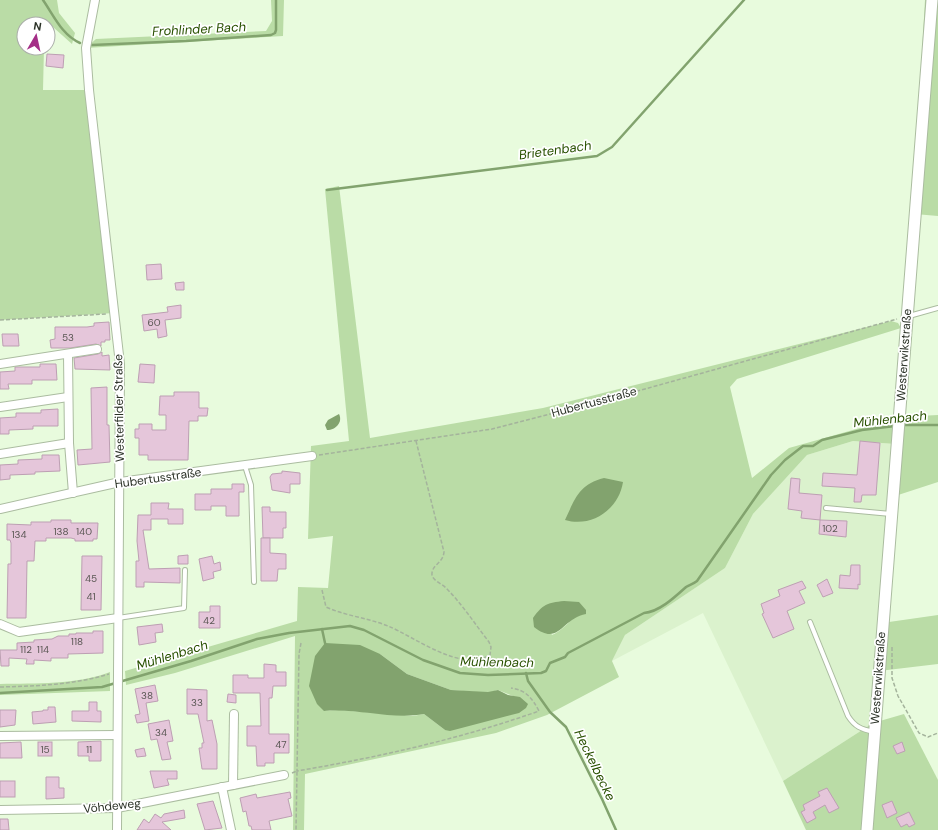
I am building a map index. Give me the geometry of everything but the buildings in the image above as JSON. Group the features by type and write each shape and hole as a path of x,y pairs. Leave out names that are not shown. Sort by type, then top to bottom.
{"street":[{"name":"Westerfilder Straße","path":"95,0 87,34 86,48 89,90 120,364 117,830"},
{"name":"Westerwikstraße","path":"866,830 932,0"},
{"path":"0,364 98,350"},
{"path":"68,354 69,443 73,493"},
{"path":"0,407 68,397"},
{"path":"0,454 69,443"},
{"name":"Hubertusstraße","path":"0,509 120,482 312,456"},
{"path":"0,624 19,632 118,618"},
{"path":"233,785 234,714"},
{"path":"0,736 117,735"},
{"name":"Vöhdeweg","path":"0,810 117,808 284,775"},
{"path":"222,787 231,830"}],"lane":[{"path":"907,316 938,308"},
{"path":"244,466 251,485 254,582"},
{"path":"826,508 891,514"},
{"path":"118,618 184,608 185,570"},
{"path":"810,622 848,716 854,725 861,729 874,732"}],"path":[{"path":"0,320 114,313"},
{"name":"Hubertusstraße","path":"312,456 492,429 907,316"},
{"path":"322,590 326,607 388,626 439,652 467,659 480,660 490,656 491,647 489,642 446,587 433,578 433,570 444,558 444,552 416,441"},
{"path":"881,639 892,647 891,667 894,687 919,734 928,737 938,733"},
{"path":"296,830 299,654 301,643"},
{"path":"0,687 48,686 88,680 118,672"},
{"path":"284,775 297,771 418,748 495,726 539,711 534,701 524,691 511,688"}],"shaded area":[{"path":"0,0 57,0 59,13 75,33 72,44 56,30 56,16 16,16 16,56 44,56 43,90 89,90 114,313 0,320"},
{"path":"271,0 284,0 283,36 86,48 96,39 266,31 272,21"},
{"path":"925,0 938,0 938,216 915,214 907,316"},
{"path":"339,186 370,438 543,408 891,321 898,323 901,328 737,379 730,387 752,478 789,448 899,417 938,415 938,482 892,497 896,444 853,441 807,455 753,514 725,568 625,635 612,661 619,677 547,715 496,733 305,774 304,830 293,830 295,636 175,673 126,685 125,671 297,621 298,587 328,588 333,536 308,539 311,446 349,441 325,189","holes":["539,610 578,615 552,635","380,654 407,674 451,690 488,693 498,690 521,699 494,714 475,722 455,729 445,730 424,714 413,716 339,710 324,711"]},
{"path":"339,414 340,420 338,425 333,429 327,430 325,425 328,420"},
{"path":"853,441 897,444 873,723 783,781 703,613 612,661 625,635 725,568 753,514 807,455"},
{"path":"604,478 623,482 616,500 610,508 594,519 575,522 565,520 575,499 583,488"},
{"path":"564,601 579,602 586,610 586,614 571,621 555,633 549,634 542,632 534,627 533,618 543,607 549,604"},
{"path":"938,615 938,664 879,671 882,623"},
{"path":"325,643 360,645 380,654 407,674 451,690 488,692 498,690 508,695 520,697 528,704 526,708 519,713 450,731 445,730 424,714 400,716 349,711 324,711 317,704 309,686 315,656"},
{"path":"110,672 110,691 0,695 0,684 70,681"},
{"path":"904,714 938,780 938,830 806,830 783,781 873,723"}],"waterway":[{"path":"43,0 63,30 74,40 80,43"},
{"name":"Frohlinder Bach","path":"92,45 186,41 271,35 275,33 276,30 276,0"},
{"name":"Brietenbach","path":"327,190 597,156 612,147 744,0"},
{"name":"Mühlenbach","path":"902,425 938,425"},
{"name":"Mühlenbach","path":"0,693 102,687 191,661 257,639 289,633 350,626 364,630 423,660 460,673 488,675 541,673 546,671 550,663 565,657 568,653 644,613 661,607 686,587 697,581 771,475 785,460 803,446 813,446 822,440 862,430 895,426"},
{"path":"322,629 325,643"},
{"name":"Heckelbecke","path":"526,673 528,681 550,712 566,727 616,830"}]}
